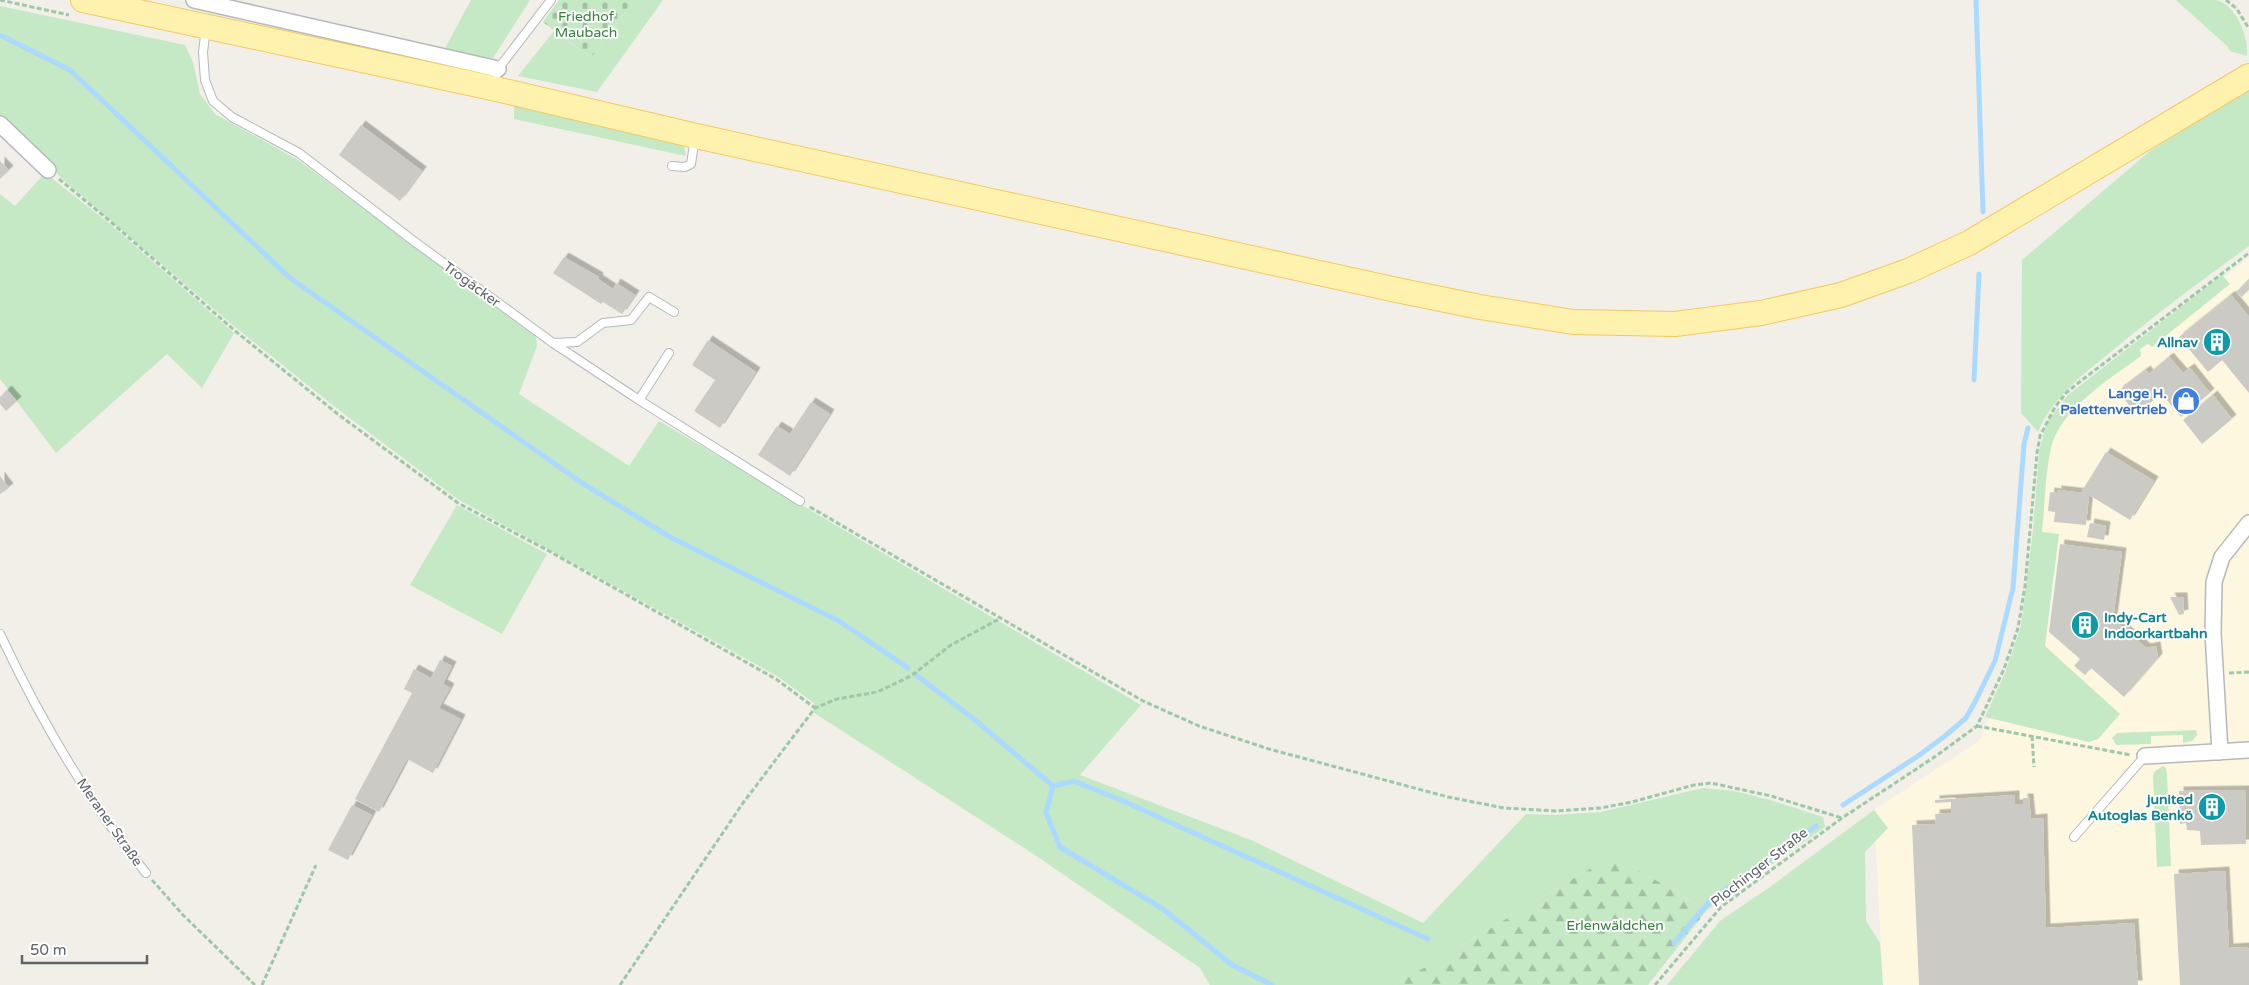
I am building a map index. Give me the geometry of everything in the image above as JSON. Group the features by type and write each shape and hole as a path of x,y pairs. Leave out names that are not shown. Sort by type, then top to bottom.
{"main road":[{"path":"83,0 206,26 495,79 696,136 1480,307 1573,322 1676,324 1761,313 1841,295 1908,271 1969,242 2020,214 2249,76"}],"street":[{"path":"194,0 495,79"},
{"path":"0,124 48,170"},
{"path":"2220,752 2213,633 2214,582 2222,558 2249,523"},
{"path":"2145,756 2249,750"}],"lane":[{"path":"495,79 528,36 551,0"},
{"name":"Trogäcker","path":"206,26 203,52 205,80 213,101 232,117 299,153 411,239 554,343 591,373 639,400 800,501"},
{"path":"672,166 685,167 691,164 696,136"},
{"path":"554,343 577,342 603,323 631,320 649,297 674,312"},
{"path":"639,400 669,353"},
{"name":"Meraner Straße","path":"0,634 35,704 81,782 107,823 146,872"},
{"path":"2074,837 2145,756"}],"path":[{"path":"2226,0 2237,9 2249,28"},
{"path":"48,170 242,336 339,415 458,503 547,550 776,679 815,708"},
{"path":"2145,756 2125,755 1977,726 2000,678 2018,628 2025,586 2037,453 2046,422 2066,393 2249,253"},
{"path":"800,501 1170,715 1269,749 1448,797 1504,808 1556,812 1601,808 1632,802 1694,785 1711,783 1771,796 1842,818"},
{"path":"620,985 743,803 815,708 837,699 877,692 911,676 951,644 1001,618"},
{"path":"2229,674 2249,672"},
{"name":"Plochinger Straße","path":"1655,985 1721,907 1842,818 1936,756 1977,726"},
{"path":"2032,736 2034,767"},
{"path":"262,985 316,865"},
{"name":"Meraner Straße","path":"146,872 184,916 255,985"}],"shaded area":[{"path":"2249,258 2249,985 1883,985 1874,810 1979,741 2018,658 2054,425 2163,325"}],"green space":[{"path":"471,0 530,0 493,58 443,52"},
{"name":"Friedhof Maubach","path":"559,0 634,0 591,58 543,22"},
{"path":"634,0 663,0 597,92 518,76 554,31 591,58"},
{"path":"2176,0 2215,0 2229,7 2240,22 2246,40 2247,56 2230,51 2227,46"},
{"path":"0,6 185,45 193,62 200,94 215,114 298,160 536,337 537,346 519,394 629,466 659,421 1141,705 1080,775 1251,840 1423,923 1526,814 1555,815 1601,812 1703,788 1734,791 1770,800 1823,817 1825,827 1707,910 1613,855 1395,985 1210,985 1200,968 1029,851 813,712 814,703 777,676 459,500 339,410 235,327 68,184 0,118"},
{"path":"2249,88 2249,246 2166,307 2072,384 2053,406 2038,432 2021,413 2022,260 2150,151"},
{"path":"514,103 683,143 686,156 514,119"},
{"path":"45,173 110,224 234,333 202,388 167,354 56,453 0,379 0,194 15,206"},
{"path":"2222,275 2230,284 2152,347 2148,344 2140,349 2141,356 2088,396 2065,420 2056,434 2051,448 2046,479 2042,532 2059,534 2045,646 2120,714 2098,739 2089,742 1985,717 2005,673 2021,626 2033,531 2039,451 2047,422 2068,395"},
{"path":"457,505 547,554 502,634 410,585"},
{"path":"2196,730 2197,735 2192,741 2183,743 2183,735 2151,736 2151,744 2116,745 2112,738 2117,733"},
{"path":"2163,766 2166,768 2167,774 2171,866 2157,867 2153,776 2154,772"},
{"path":"1874,810 1888,828 1865,852 1866,921 1880,943 1883,985 1667,985 1720,921 1767,889"},
{"name":"Erlenwäldchen","path":"1613,855 1707,910 1648,985 1395,985"}],"building":[{"path":"361,125 422,171 400,201 339,155"},
{"path":"0,161 9,170 0,179"},
{"path":"564,257 599,277 598,279 613,289 616,283 635,295 622,314 603,302 601,304 553,273"},
{"path":"2248,280 2249,289 2242,297 2236,292"},
{"name":"Allnav","path":"2231,295 2249,317 2249,393 2222,360 2208,372 2179,337"},
{"path":"708,340 756,372 720,428 694,411 715,380 692,365"},
{"path":"2169,357 2183,373 2190,368 2210,393 2181,417 2161,393 2137,415 2118,391 2146,370 2149,374"},
{"path":"7,390 17,401 6,411 0,404 0,397"},
{"path":"2213,395 2232,419 2202,444 2183,420"},
{"path":"811,402 830,414 790,476 758,455 777,426 790,434"},
{"path":"2106,452 2154,481 2130,520 2089,495 2086,525 2054,522 2055,512 2048,511 2050,492 2057,493 2057,490 2085,493 2082,491"},
{"path":"0,476 9,488 0,494"},
{"path":"2090,523 2106,526 2104,540 2087,537"},
{"name":"Indy-Cart Indoorkartbahn","path":"2060,544 2122,552 2113,619 2146,648 2156,646 2158,658 2124,697 2091,668 2085,675 2074,666 2080,659 2049,632"},
{"path":"2170,597 2183,597 2184,614 2179,615"},
{"path":"440,660 452,666 443,684 450,688 439,708 461,719 433,773 407,759 379,812 355,799 412,693 404,689 414,669 431,678"},
{"name":"junited Autoglas Benkö","path":"2245,790 2246,844 2201,845 2200,831 2187,830 2186,823 2180,824 2179,791"},
{"path":"2015,795 2015,804 2024,804 2023,798 2029,798 2031,819 2043,818 2046,928 2134,923 2138,985 1919,985 1912,825 1936,824 1935,814 1951,813 1951,802 1935,803 1935,800"},
{"path":"352,805 372,815 348,860 328,850"},
{"path":"2225,871 2229,948 2247,947 2249,949 2249,985 2180,985 2174,874"}],"waterway":[{"path":"1976,0 1983,212"},
{"path":"0,35 70,70 290,278 582,483 670,537 839,621 908,668"},
{"path":"1974,380 1979,274"},
{"path":"1843,805 1945,736 1966,718 1976,700 1995,661 2013,588 2024,444 2028,428"},
{"path":"916,675 975,720 1053,786 1046,813 1060,847 1163,909 1232,965 1272,985"},
{"path":"1053,786 1074,781 1123,801 1428,939"},
{"path":"1674,943 1711,900 1816,826"}],"place":[{"name":"Allnav","path":"2217,342"},
{"name":"Lange H. Palettenvertrieb","path":"2186,401"},
{"name":"Indy-Cart Indoorkartbahn","path":"2085,625"},
{"name":"junited Autoglas Benkö","path":"2212,807"}]}
